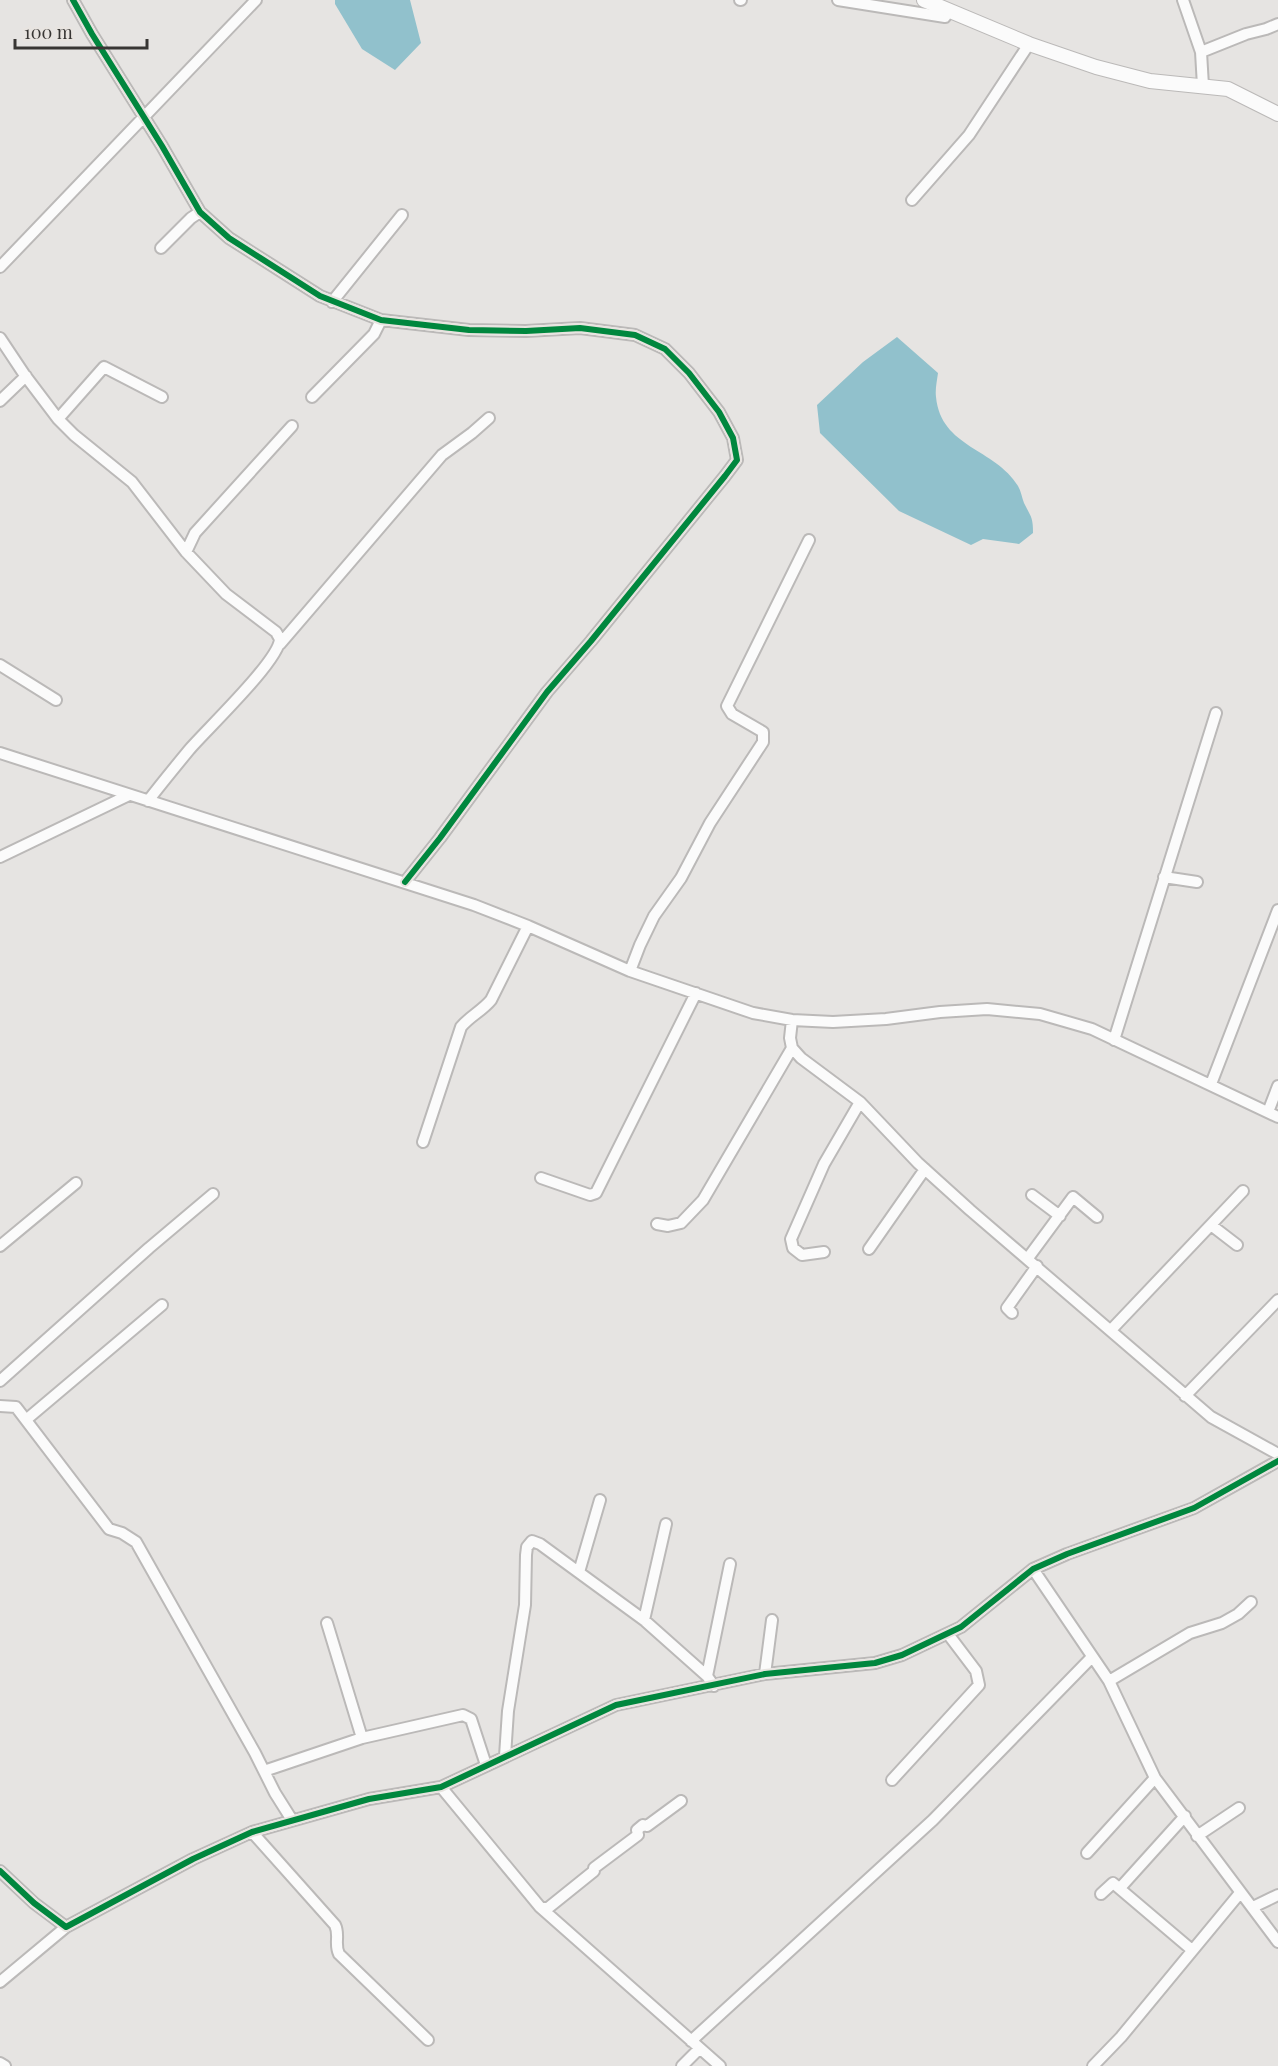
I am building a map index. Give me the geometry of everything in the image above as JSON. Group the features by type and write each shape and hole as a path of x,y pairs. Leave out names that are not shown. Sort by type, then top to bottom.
{"street":[{"path":"73,0 200,212 229,238 278,271 332,302 381,320 469,330 526,331 580,328 635,335 665,349 689,373 719,412 733,438 737,460 692,519 547,692 447,830 405,882"},
{"path":"0,267 256,0"},
{"path":"838,0 945,17 949,10"},
{"path":"924,0 1029,44 1096,67 1150,81 1228,89 1277,112"},
{"path":"1183,0 1202,52 1203,86"},
{"path":"1202,52 1278,24"},
{"path":"912,200 969,135 1029,44"},
{"path":"161,248 200,212"},
{"path":"332,302 402,215"},
{"path":"312,397 374,334 381,320"},
{"path":"0,338 58,419 132,482 186,552 226,594 276,632 280,644"},
{"path":"58,419 104,367 162,397"},
{"path":"0,401 26,376"},
{"path":"148,801 190,749 245,691 280,644 442,455 489,418"},
{"path":"186,552 195,533 292,426"},
{"path":"630,971 654,916 681,878 710,823 763,742 763,732 732,714 727,706 809,540"},
{"path":"0,664 56,700"},
{"path":"1114,1040 1216,713"},
{"path":"0,753 405,882 528,926 630,971 753,1013 792,1020 833,1022 987,1009 1040,1014 1092,1029 1273,1114 1278,1086"},
{"path":"0,857 129,795"},
{"path":"1164,877 1197,882"},
{"path":"1211,1083 1278,910"},
{"path":"423,1142 461,1027 485,1008 491,1000 528,926"},
{"path":"541,1178 590,1195 596,1193 696,993"},
{"path":"792,1020 790,1038 792,1048 801,1058 860,1102 925,1169 970,1210 1185,1396 1223,1426 1278,1455"},
{"path":"657,1224 668,1226 681,1223 704,1200 792,1048"},
{"path":"824,1252 802,1255 793,1248 791,1239 824,1164 860,1102"},
{"path":"869,1248 925,1169"},
{"path":"0,1246 76,1183"},
{"path":"1111,1330 1244,1191"},
{"path":"0,1381 213,1194"},
{"path":"1032,1195 1060,1216"},
{"path":"1028,1258 1073,1197 1097,1217"},
{"path":"1211,1225 1237,1245"},
{"path":"1012,1313 1007,1308 1037,1266"},
{"path":"1185,1396 1278,1300"},
{"path":"27,1419 162,1305"},
{"path":"0,1406 16,1407 109,1529 122,1533 136,1542 292,1820"},
{"path":"0,1982 66,1927 152,1880 252,1832 369,1798 441,1787 616,1706 765,1674 876,1663 902,1655 948,1634 1033,1569 1078,1550 1194,1508 1278,1461"},
{"path":"579,1572 600,1500"},
{"path":"644,1620 666,1524"},
{"path":"505,1756 508,1711 525,1605 526,1555 529,1543 532,1541 540,1544 644,1620 707,1676 714,1686"},
{"path":"707,1676 730,1564"},
{"path":"1033,1569 1109,1681 1155,1778 1278,1942"},
{"path":"1109,1681 1190,1632 1222,1623 1238,1614 1251,1602"},
{"path":"765,1674 772,1620"},
{"path":"327,1623 362,1738"},
{"path":"892,1780 979,1685 976,1671 948,1634"},
{"path":"682,2066 695,2045 933,1820 1092,1657"},
{"path":"264,1771 362,1738 463,1715 467,1715 474,1726 486,1765"},
{"path":"1087,1853 1155,1778"},
{"path":"441,1787 541,1908 720,2066"},
{"path":"541,1908 548,1908 594,1871 594,1868 638,1835 637,1830 643,1825 647,1826 681,1801"},
{"path":"1197,1836 1239,1808"},
{"path":"1120,1888 1185,1816"},
{"path":"252,1832 336,1925 338,1930 336,1947 339,1954 428,2040"},
{"path":"0,1870 34,1904 66,1927"},
{"path":"1101,1894 1113,1883 1192,1950"},
{"path":"1093,2066 1121,2037 1240,1893"},
{"path":"1253,1907 1278,1895"},
{"path":"0,2063 5,2066"}],"water":[{"path":"335,0 410,0 421,43 395,70 362,49 335,4"},
{"path":"897,337 938,373 936,397 940,414 948,427 958,438 1008,473 1018,486 1033,524 1033,533 1019,544 983,539 971,545 899,511 820,433 817,405 863,362"}],"cycle path":[{"path":"73,0 200,212 229,238 320,296 381,320 469,330 526,331 580,328 635,335 665,349 689,373 719,412 733,438 737,460 547,692 405,882"},
{"path":"0,1871 34,1903 66,1927 193,1859 252,1832 369,1799 441,1787 616,1705 765,1674 875,1663 902,1655 961,1627 1033,1569 1067,1554 1194,1508 1278,1461"}]}
